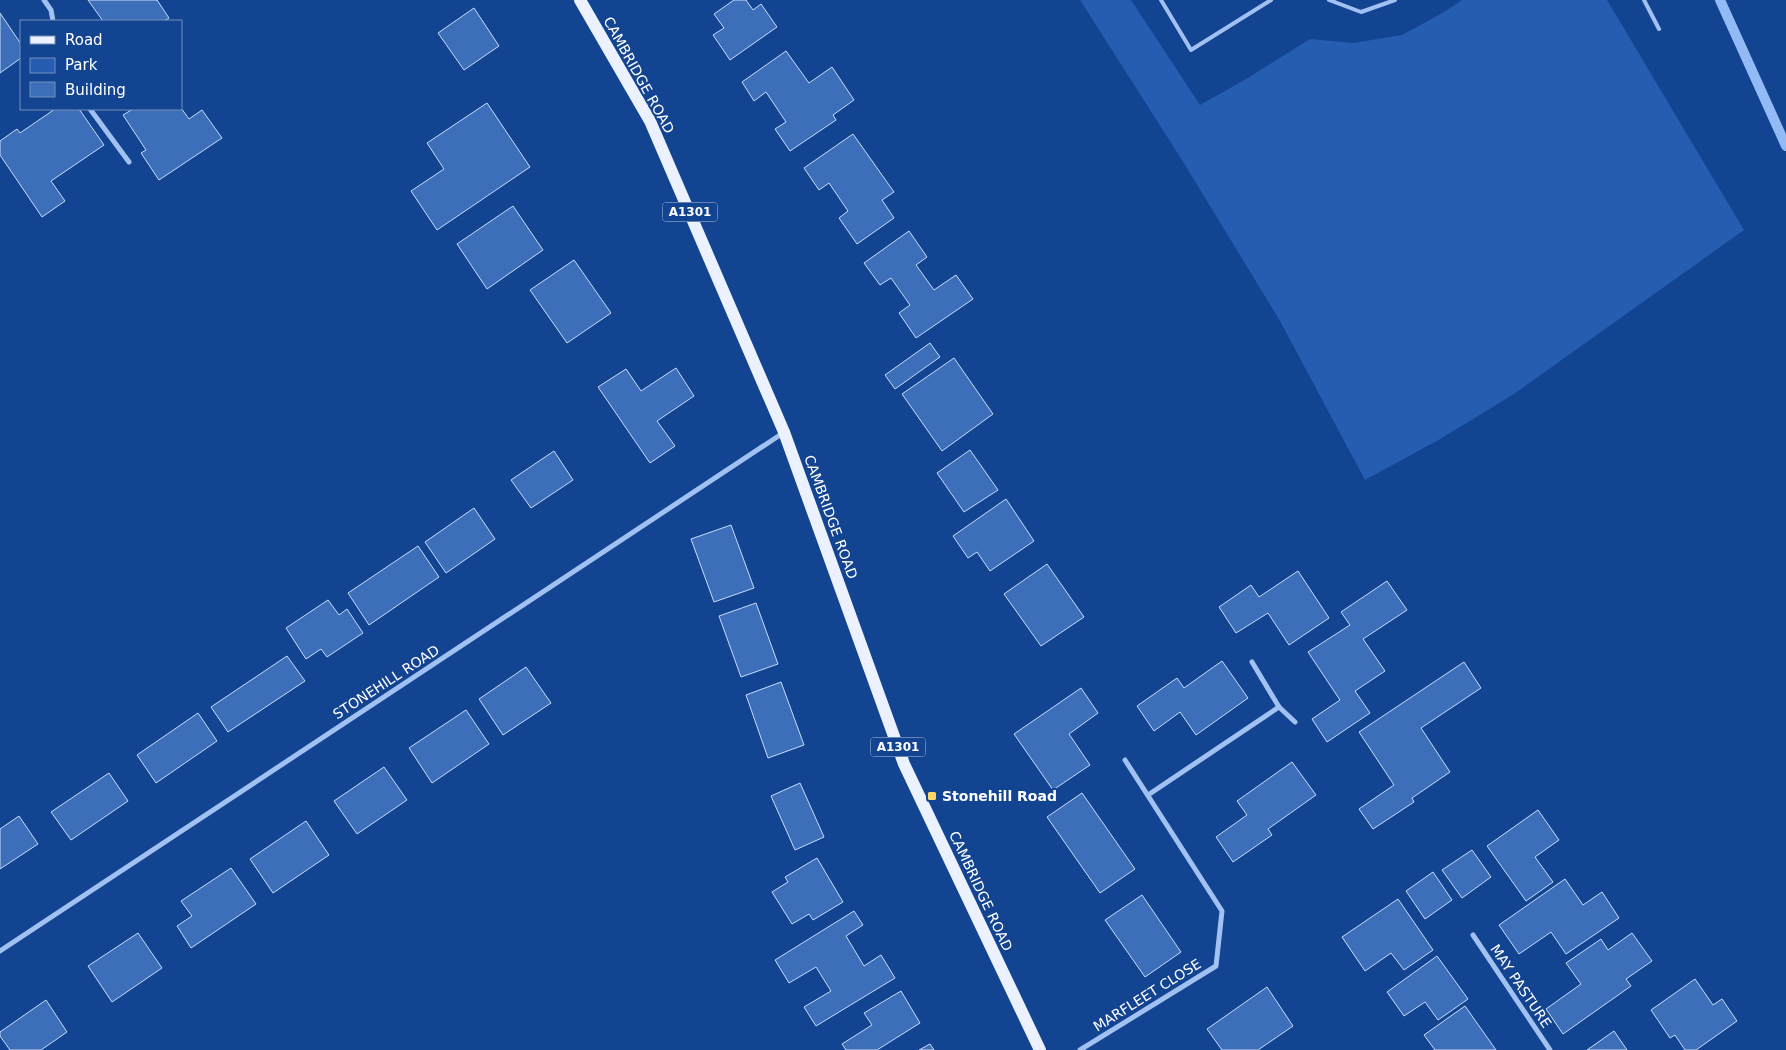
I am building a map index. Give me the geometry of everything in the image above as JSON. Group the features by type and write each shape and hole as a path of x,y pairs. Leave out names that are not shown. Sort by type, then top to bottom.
{"main road":[{"name":"CAMBRIDGE ROAD","path":"580,0 650,121 784,432 904,764 1040,1050"}],"street":[{"path":"44,0 51,10 53,20"},
{"path":"91,110 129,162"},
{"name":"STONEHILL ROAD","path":"0,951 784,432"},
{"path":"1252,662 1279,707 1295,722"},
{"path":"1148,795 1279,707"},
{"name":"MARFLEET CLOSE","path":"1080,1050 1216,966 1222,911 1126,760"},
{"name":"MAY PASTURE","path":"1473,935 1550,1050"}],"lane":[{"path":"1161,0 1191,50 1271,0"},
{"path":"1329,0 1361,12 1395,0"},
{"path":"1644,0 1658,29"}],"green space":[{"path":"1080,0 1131,0 1200,105 1310,39 1353,43 1402,35 1462,0 1607,0 1744,230 1514,394 1442,438 1365,480 1280,321 1182,160"}],"building":[{"path":"88,0 157,0 169,18 166,20 102,20"},
{"path":"734,0 746,0 753,10 761,4 777,27 730,60 713,35 724,28 714,14"},
{"path":"474,8 499,46 464,70 438,33"},
{"path":"0,13 20,43 20,59 0,73"},
{"path":"786,51 809,83 832,67 854,100 833,115 836,120 790,151 775,129 786,122 766,92 754,101 742,82"},
{"path":"487,103 530,167 437,230 411,191 444,169 427,143"},
{"path":"182,109 189,119 202,110 222,138 159,180 141,153 146,150 123,115 131,110"},
{"path":"54,110 80,110 104,145 51,181 65,201 42,217 0,155 0,141 17,129 20,133"},
{"path":"853,134 894,192 882,200 894,218 857,244 839,218 848,211 829,183 819,190 804,168"},
{"path":"513,206 543,250 487,289 457,244"},
{"path":"909,231 927,257 916,265 934,290 956,275 973,299 916,338 899,313 910,305 891,278 880,285 864,263"},
{"path":"574,260 611,313 567,343 530,290"},
{"path":"930,343 940,357 895,389 885,375"},
{"path":"954,358 993,414 942,451 902,394"},
{"path":"676,368 694,396 657,421 675,446 650,463 598,387 626,369 641,391"},
{"path":"970,450 998,490 964,512 937,473"},
{"path":"554,451 573,480 531,508 511,480"},
{"path":"1006,499 1034,541 990,571 977,552 968,558 953,536"},
{"path":"474,508 495,539 446,573 425,542"},
{"path":"731,525 754,588 714,602 691,539"},
{"path":"418,546 439,577 369,625 348,593"},
{"path":"1047,564 1084,617 1041,646 1004,594"},
{"path":"1298,571 1329,618 1289,645 1268,613 1236,633 1219,607 1251,585 1259,597"},
{"path":"1387,581 1407,610 1363,639 1385,671 1355,691 1370,713 1327,742 1312,719 1340,700 1308,652 1350,625 1341,612"},
{"path":"328,600 339,615 347,609 363,633 327,657 321,649 306,659 286,628"},
{"path":"756,603 778,664 741,677 719,616"},
{"path":"287,656 305,681 228,732 211,707"},
{"path":"1222,661 1248,698 1196,735 1180,712 1154,731 1137,706 1177,678 1184,688"},
{"path":"1464,662 1481,688 1421,728 1450,772 1412,798 1414,802 1373,829 1359,809 1394,785 1359,732"},
{"path":"526,667 551,703 503,735 479,699"},
{"path":"781,682 804,745 768,758 746,695"},
{"path":"1081,688 1098,713 1069,734 1090,765 1053,790 1014,734"},
{"path":"466,710 489,744 432,783 409,748"},
{"path":"198,713 217,741 156,783 137,755"},
{"path":"1292,762 1316,795 1268,829 1272,835 1233,862 1216,837 1247,815 1237,801"},
{"path":"384,767 407,800 357,834 334,801"},
{"path":"109,773 128,801 71,840 51,812"},
{"path":"800,783 824,837 795,850 771,796"},
{"path":"1082,793 1135,869 1100,893 1047,817"},
{"path":"1538,810 1559,840 1535,857 1553,882 1526,901 1487,846"},
{"path":"19,816 38,844 0,869 0,829"},
{"path":"306,821 329,855 273,893 250,859"},
{"path":"1472,850 1491,877 1462,898 1442,870"},
{"path":"817,858 843,902 813,920 809,914 792,924 772,892 788,882 785,877"},
{"path":"231,868 256,904 191,948 177,926 192,916 181,901"},
{"path":"1433,872 1452,900 1425,919 1406,891"},
{"path":"1565,879 1583,905 1602,892 1619,918 1566,954 1551,932 1519,954 1499,925"},
{"path":"1142,895 1181,952 1145,977 1105,920"},
{"path":"1398,899 1433,950 1404,970 1391,953 1365,971 1342,937"},
{"path":"854,911 863,925 846,936 864,966 881,955 895,978 816,1026 804,1007 831,991 816,967 789,983 775,960"},
{"path":"138,933 162,968 112,1002 88,966"},
{"path":"1632,933 1652,961 1626,979 1631,986 1563,1034 1546,1009 1581,984 1566,963 1601,939 1608,950"},
{"path":"1437,956 1468,999 1438,1020 1425,1002 1404,1016 1387,992"},
{"path":"1695,979 1713,1005 1722,999 1737,1021 1696,1050 1685,1050 1675,1035 1670,1038 1651,1010"},
{"path":"1267,987 1293,1026 1258,1050 1222,1050 1207,1029"},
{"path":"901,991 920,1023 877,1050 846,1050 842,1044 872,1025 864,1013"},
{"path":"46,1000 67,1032 41,1050 10,1050 0,1036 0,1032"},
{"path":"1465,1006 1496,1050 1435,1050 1424,1035"},
{"path":"1614,1031 1627,1050 1587,1050"},
{"path":"930,1044 934,1050 919,1050"}],"waterway":[{"path":"1720,0 1786,146"}],"place":[{"name":"Stonehill Road","path":"932,796"}]}
